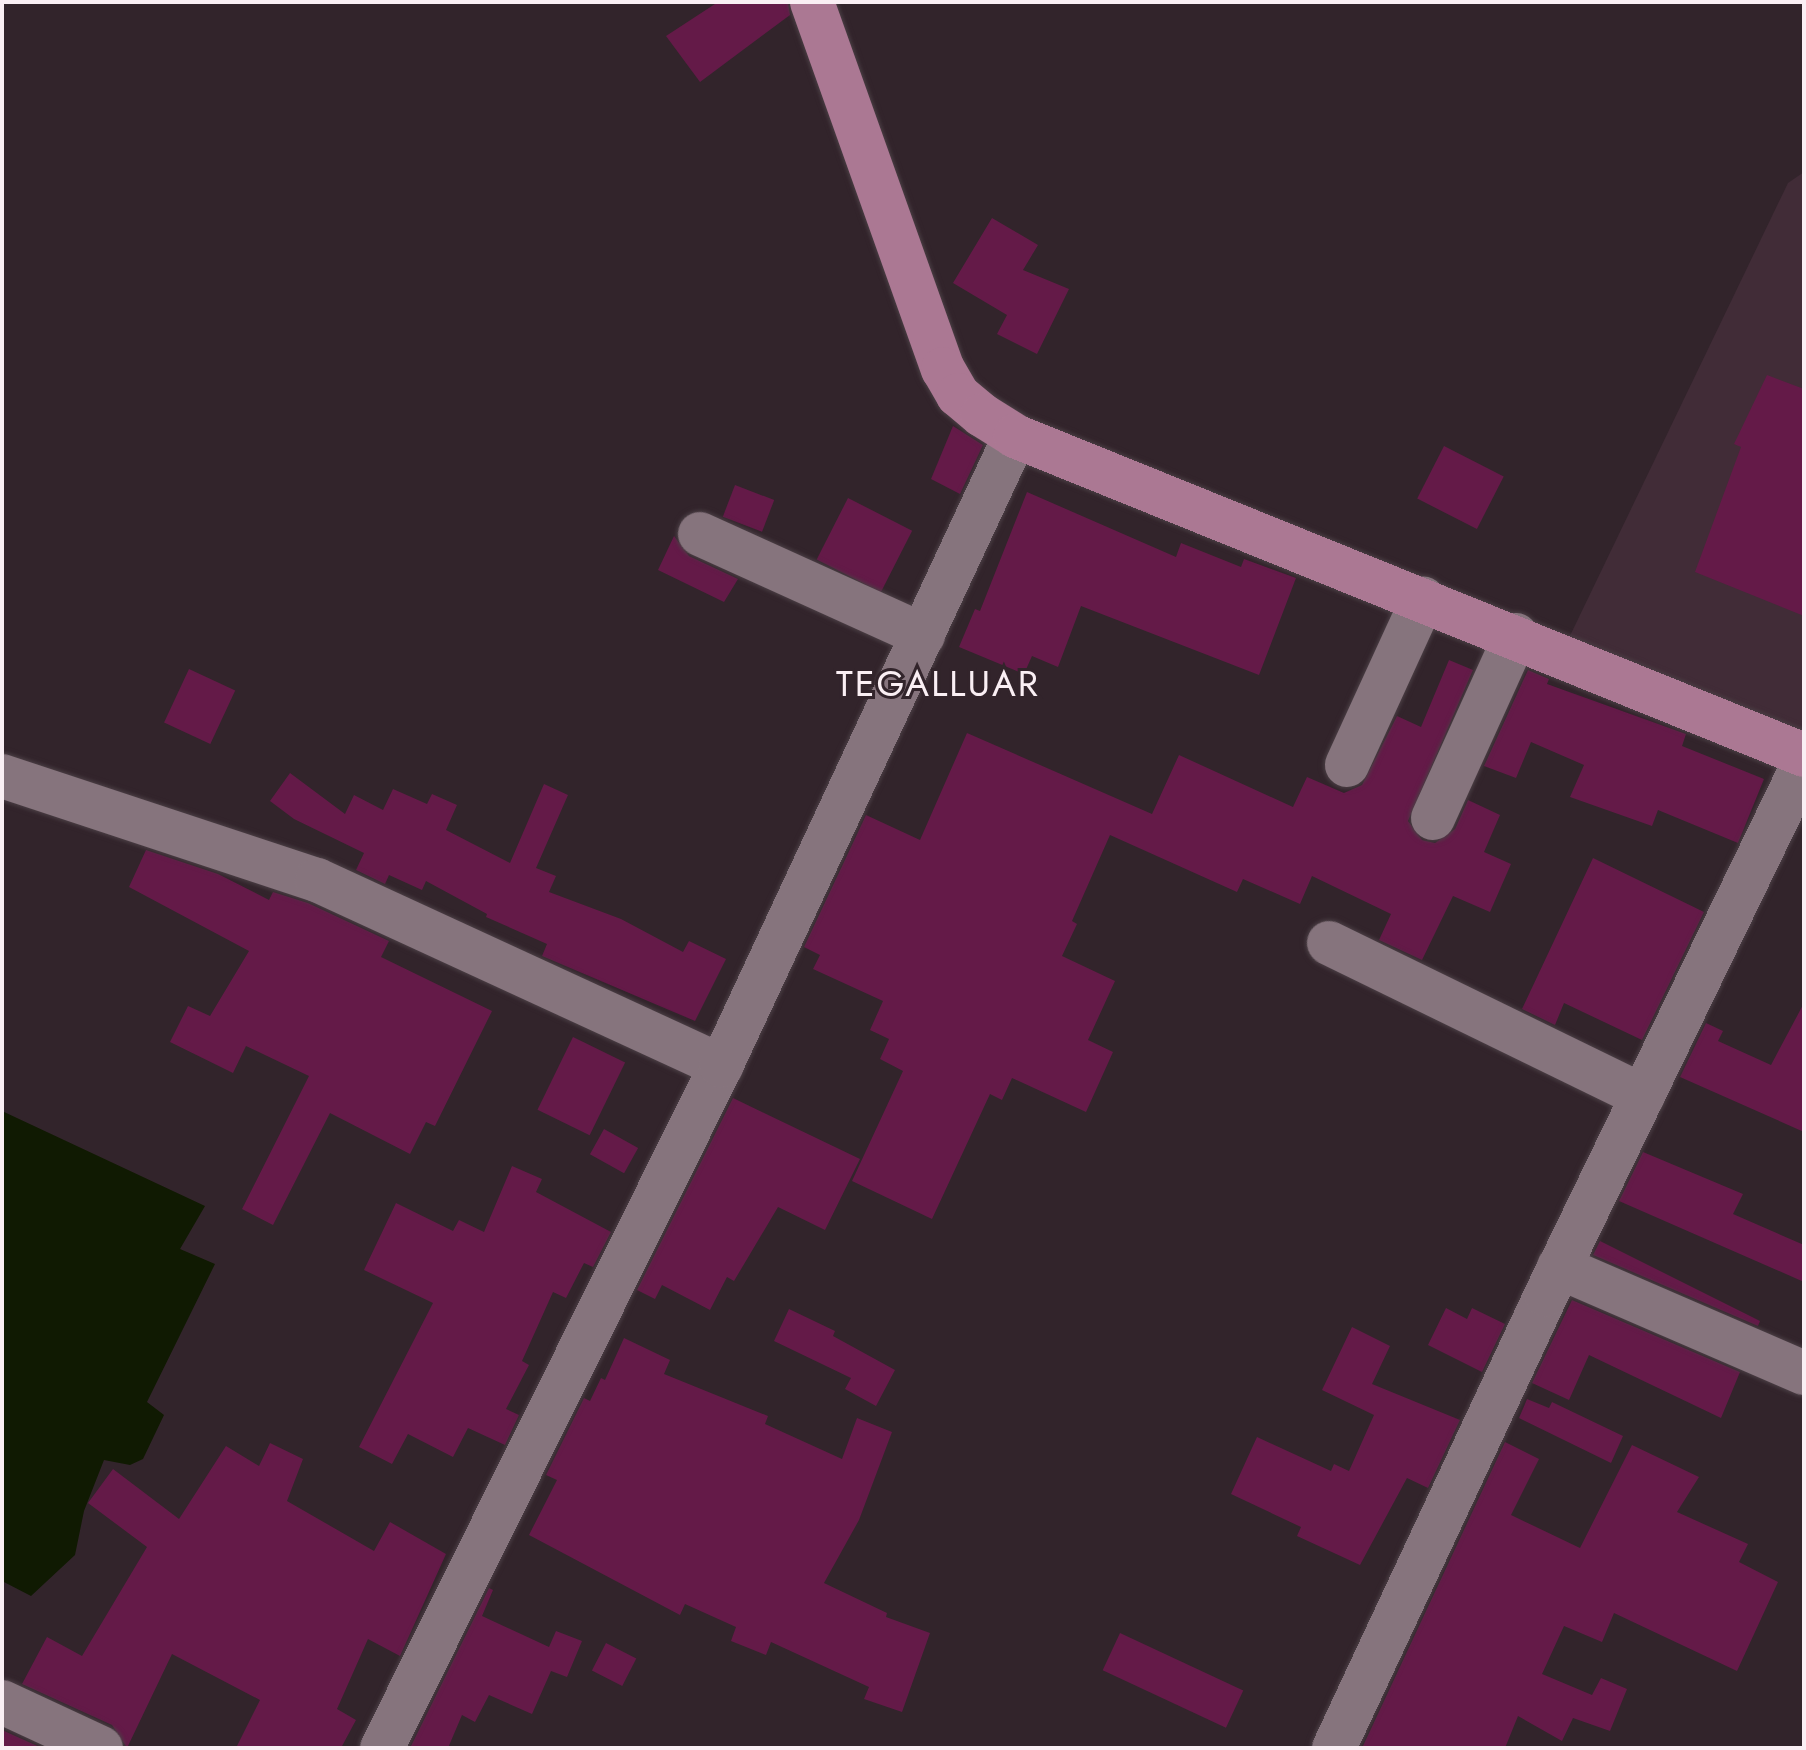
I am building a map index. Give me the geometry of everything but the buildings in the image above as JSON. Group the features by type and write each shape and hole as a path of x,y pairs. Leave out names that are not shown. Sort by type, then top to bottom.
{"main road":[{"path":"812,2 943,369 958,395 1015,436 1516,635 1804,755"}],"street":[{"path":"382,1748 721,1066 1015,436"},
{"path":"700,534 923,635"},
{"path":"1347,765 1423,599"},
{"path":"1433,818 1516,635"},
{"path":"1334,1748 1559,1267 1804,763"},
{"path":"2,776 317,880 721,1066"},
{"path":"1329,943 1643,1096"},
{"path":"1559,1267 1804,1373"},
{"path":"2,1702 101,1748"}],"shaded area":[{"path":"1804,172 1804,735 1567,642 1788,183"},
{"path":"2,1111 205,1206 180,1249 215,1264 147,1402 164,1415 143,1459 130,1465 104,1460 84,1511 75,1555 31,1596 2,1581"}],"district":[{"name":"TEGALLUAR","path":"938,684"}]}
